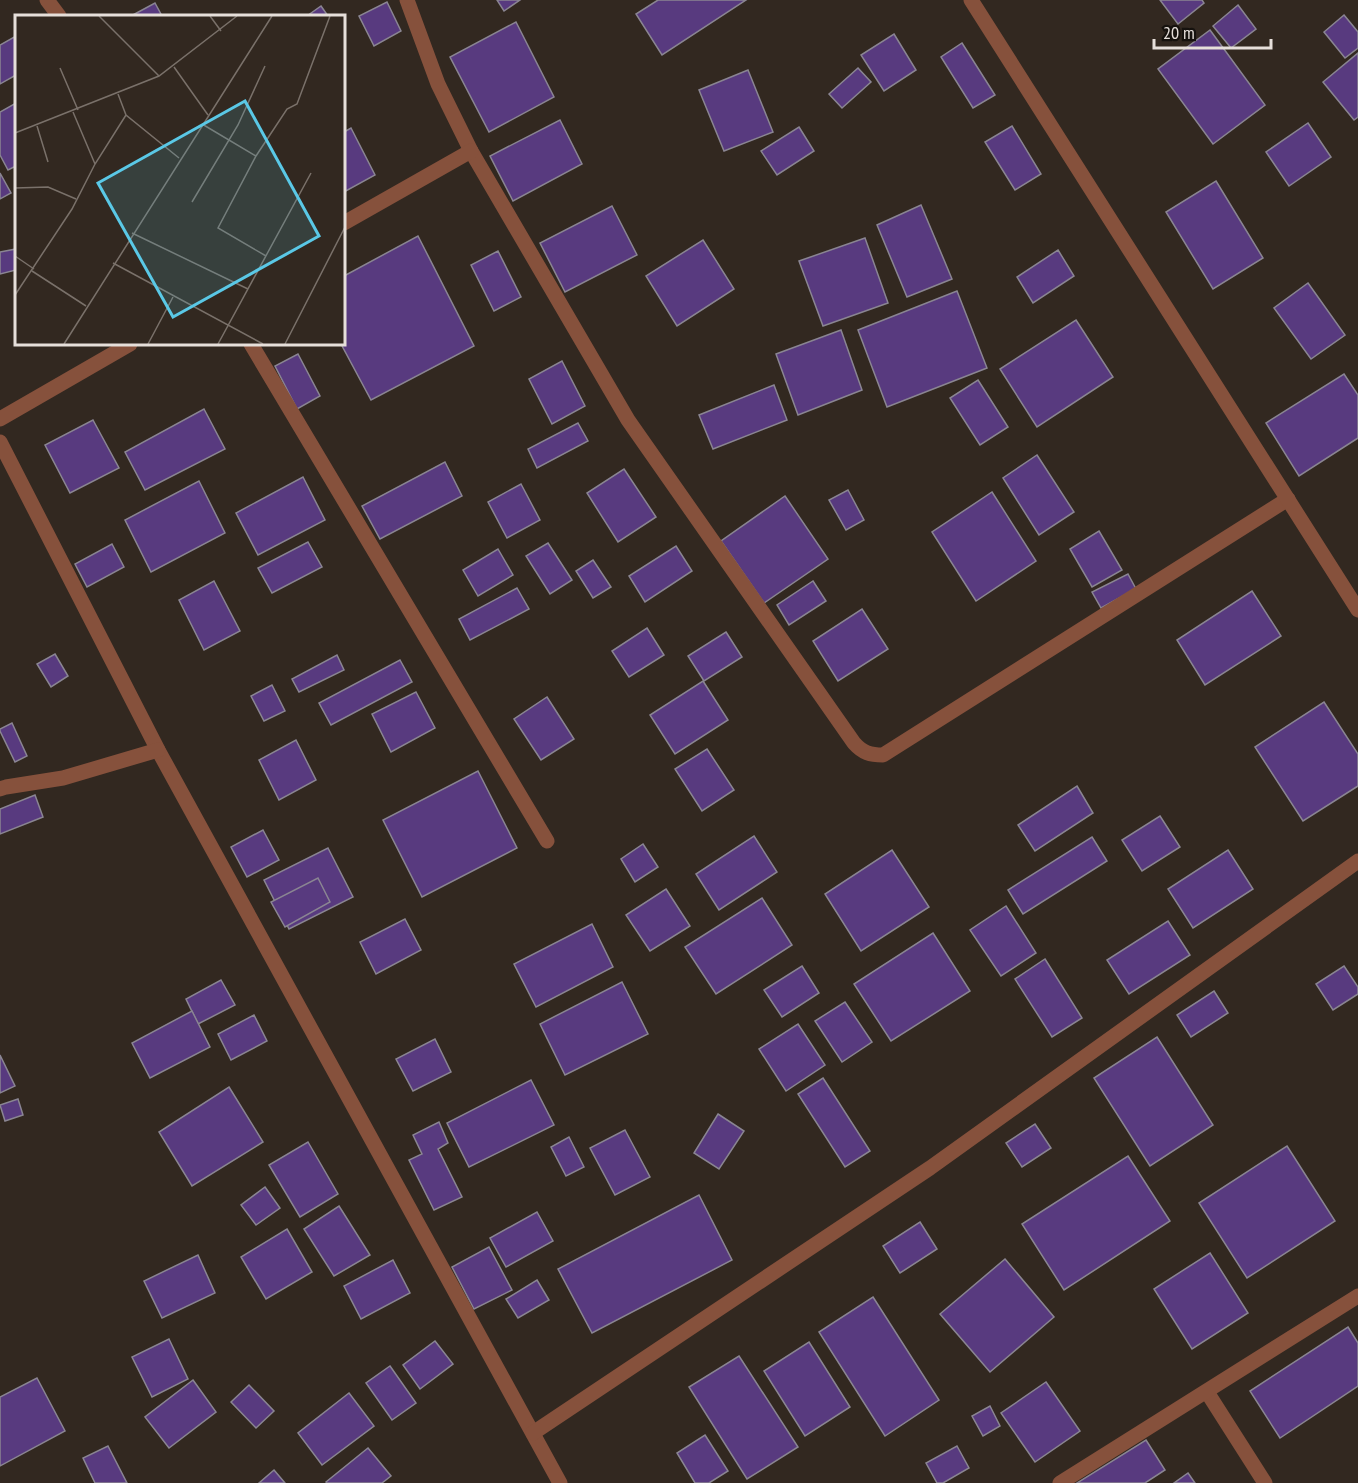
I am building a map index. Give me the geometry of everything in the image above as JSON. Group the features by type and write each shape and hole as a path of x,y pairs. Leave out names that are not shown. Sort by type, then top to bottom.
{"street":[{"path":"47,0 58,15"},
{"path":"407,0 438,84 471,151 628,420 854,743 862,751 872,755 883,755 1288,499"},
{"path":"971,0 1358,610"},
{"path":"345,222 471,151"},
{"path":"0,419 128,345"},
{"path":"252,345 547,841"},
{"path":"0,442 158,750 561,1483"},
{"path":"0,789 63,778 158,750"},
{"path":"533,1433 930,1168 1358,861"},
{"path":"1060,1483 1358,1296"},
{"path":"1206,1392 1265,1483"}],"building":[{"path":"497,0 520,0 504,11"},
{"path":"658,0 746,0 662,55 636,14"},
{"path":"1160,0 1202,0 1204,3 1178,24"},
{"path":"387,2 401,31 374,46 359,16"},
{"path":"155,3 161,15 133,15"},
{"path":"1238,5 1256,29 1231,48 1213,26"},
{"path":"321,6 327,15 308,15"},
{"path":"1344,15 1358,32 1358,48 1345,58 1324,32"},
{"path":"516,22 554,97 489,132 450,57"},
{"path":"1210,30 1265,105 1213,144 1158,69"},
{"path":"894,34 916,70 884,91 861,55"},
{"path":"15,37 15,76 0,84 0,45"},
{"path":"962,43 995,95 973,108 941,57"},
{"path":"1358,53 1358,117 1354,120 1323,82"},
{"path":"858,68 871,82 842,108 829,94"},
{"path":"748,70 773,132 724,151 699,90"},
{"path":"15,104 15,166 8,170 0,155 0,112"},
{"path":"560,120 582,164 513,201 490,156"},
{"path":"1308,123 1331,157 1289,186 1266,152"},
{"path":"1012,126 1041,174 1015,190 985,142"},
{"path":"799,127 814,151 777,175 761,151"},
{"path":"351,128 375,175 345,191 345,131"},
{"path":"0,173 11,193 0,199"},
{"path":"1216,181 1263,258 1213,289 1166,212"},
{"path":"921,205 952,279 907,297 877,225"},
{"path":"612,206 637,255 565,292 540,243"},
{"path":"418,236 474,346 371,400 342,345 345,345 345,275"},
{"path":"865,238 888,303 823,326 799,261"},
{"path":"703,240 734,289 677,326 646,276"},
{"path":"15,249 15,270 0,274 0,252"},
{"path":"1058,250 1074,276 1033,303 1017,277"},
{"path":"498,251 521,297 494,311 471,265"},
{"path":"1308,283 1345,335 1311,359 1274,308"},
{"path":"957,291 987,368 887,407 858,330"},
{"path":"1076,320 1113,377 1037,427 1000,369"},
{"path":"841,330 862,390 798,415 776,354"},
{"path":"298,354 320,396 297,409 275,366"},
{"path":"562,361 585,406 552,424 529,379"},
{"path":"1344,374 1358,395 1358,438 1299,476 1266,423"},
{"path":"978,380 1008,427 980,445 950,398"},
{"path":"774,385 787,420 713,449 699,415"},
{"path":"204,409 225,449 145,490 125,452"},
{"path":"93,420 119,468 70,493 45,445"},
{"path":"578,423 588,441 537,468 528,449"},
{"path":"1037,455 1074,512 1039,535 1003,478"},
{"path":"445,462 462,496 380,539 362,506"},
{"path":"624,469 656,517 618,542 587,493"},
{"path":"303,477 325,520 258,555 236,513"},
{"path":"199,481 225,533 151,572 125,520"},
{"path":"521,484 540,520 507,538 488,502"},
{"path":"848,490 864,520 846,530 829,500"},
{"path":"992,492 1036,561 976,601 932,532"},
{"path":"785,496 828,559 764,603 721,541"},
{"path":"1099,531 1122,570 1092,587 1070,549"},
{"path":"308,542 322,567 272,593 258,568"},
{"path":"548,543 572,580 550,594 526,556"},
{"path":"112,544 124,567 87,587 75,564"},
{"path":"676,546 692,571 645,602 629,576"},
{"path":"498,549 513,575 478,596 463,570"},
{"path":"593,560 611,587 593,598 576,571"},
{"path":"1128,574 1136,589 1101,608 1092,592"},
{"path":"214,581 240,631 204,650 179,600"},
{"path":"813,581 826,601 789,625 777,605"},
{"path":"517,588 529,609 470,640 459,619"},
{"path":"1252,591 1281,636 1205,685 1177,640"},
{"path":"862,609 888,649 838,681 813,641"},
{"path":"647,628 664,655 629,677 612,651"},
{"path":"726,632 742,657 704,681 688,656"},
{"path":"55,654 68,676 51,687 37,664"},
{"path":"337,655 344,670 299,692 292,679"},
{"path":"400,660 412,682 331,725 319,703"},
{"path":"703,681 728,720 675,754 650,715"},
{"path":"272,685 285,711 264,721 251,696"},
{"path":"416,692 435,728 391,752 372,714"},
{"path":"547,697 574,739 541,760 514,719"},
{"path":"1324,702 1358,754 1358,786 1303,821 1255,747"},
{"path":"12,723 27,756 15,762 0,731"},
{"path":"296,740 316,780 279,800 259,760"},
{"path":"707,749 734,790 702,811 675,769"},
{"path":"478,771 517,848 422,897 383,820"},
{"path":"1077,786 1093,813 1035,851 1018,825"},
{"path":"35,795 43,817 0,834 0,809"},
{"path":"1160,816 1180,847 1142,871 1122,840"},
{"path":"263,830 279,860 247,877 231,847"},
{"path":"754,836 777,872 719,910 696,874"},
{"path":"1092,837 1107,861 1023,914 1008,890"},
{"path":"643,844 658,867 635,882 621,859"},
{"path":"328,848 353,897 289,929 264,880"},
{"path":"892,850 929,907 861,951 825,894"},
{"path":"1228,850 1253,889 1193,928 1168,889"},
{"path":"318,878 330,902 285,927 271,902"},
{"path":"666,889 690,926 650,951 626,915"},
{"path":"762,898 792,945 716,994 685,947"},
{"path":"1006,906 1036,953 1001,976 970,930"},
{"path":"405,919 421,950 376,974 360,942"},
{"path":"1168,921 1190,955 1129,994 1107,960"},
{"path":"592,924 613,967 536,1007 514,964"},
{"path":"933,933 970,991 891,1041 854,984"},
{"path":"1045,959 1082,1018 1052,1037 1015,979"},
{"path":"802,966 819,993 782,1017 764,990"},
{"path":"1344,966 1358,987 1358,994 1333,1010 1316,984"},
{"path":"221,980 235,1005 198,1024 186,999"},
{"path":"622,982 648,1034 565,1075 540,1024"},
{"path":"1214,991 1228,1013 1191,1037 1177,1015"},
{"path":"845,1002 872,1042 842,1062 815,1021"},
{"path":"192,1011 210,1047 150,1078 132,1043"},
{"path":"254,1015 267,1041 231,1060 218,1034"},
{"path":"798,1024 825,1065 786,1091 759,1049"},
{"path":"1157,1037 1213,1125 1150,1166 1094,1078"},
{"path":"435,1039 451,1072 413,1091 396,1059"},
{"path":"0,1055 15,1086 0,1093"},
{"path":"823,1078 870,1151 845,1167 798,1094"},
{"path":"531,1080 554,1125 469,1167 447,1123"},
{"path":"229,1087 263,1142 192,1186 159,1132"},
{"path":"18,1099 23,1115 5,1121 0,1105"},
{"path":"718,1114 744,1131 719,1169 694,1153"},
{"path":"439,1122 448,1143 438,1149 462,1197 434,1210 409,1160 422,1154 413,1135"},
{"path":"1035,1124 1051,1148 1022,1167 1006,1143"},
{"path":"625,1130 650,1177 615,1195 590,1148"},
{"path":"569,1137 584,1167 566,1176 551,1147"},
{"path":"308,1142 338,1194 300,1217 269,1165"},
{"path":"1287,1146 1335,1221 1247,1278 1199,1203"},
{"path":"1128,1156 1170,1221 1064,1290 1022,1224"},
{"path":"265,1187 280,1208 256,1225 241,1205"},
{"path":"699,1195 732,1260 592,1333 558,1269"},
{"path":"339,1206 370,1255 334,1276 304,1229"},
{"path":"537,1212 553,1241 506,1267 490,1238"},
{"path":"920,1222 937,1249 900,1273 883,1246"},
{"path":"287,1229 312,1272 266,1299 241,1257"},
{"path":"489,1247 512,1290 474,1309 452,1267"},
{"path":"1210,1253 1248,1313 1192,1349 1154,1289"},
{"path":"198,1255 215,1293 162,1318 144,1281"},
{"path":"1005,1259 1054,1317 990,1372 940,1314"},
{"path":"393,1260 410,1293 361,1319 344,1286"},
{"path":"537,1280 549,1300 518,1318 506,1299"},
{"path":"873,1297 939,1400 885,1436 819,1332"},
{"path":"1348,1327 1358,1343 1358,1386 1280,1438 1250,1391"},
{"path":"169,1339 188,1379 152,1397 132,1357"},
{"path":"435,1341 453,1364 420,1389 403,1365"},
{"path":"809,1342 850,1407 805,1436 764,1371"},
{"path":"739,1356 798,1447 747,1479 689,1387"},
{"path":"390,1366 416,1403 392,1420 366,1383"},
{"path":"37,1378 65,1431 0,1466 0,1397"},
{"path":"193,1380 216,1412 169,1448 145,1417"},
{"path":"1046,1382 1080,1431 1035,1462 1001,1413"},
{"path":"249,1385 274,1411 256,1428 231,1402"},
{"path":"349,1393 374,1426 322,1465 298,1433"},
{"path":"990,1406 1000,1426 983,1436 972,1416"},
{"path":"705,1435 728,1471 709,1483 695,1483 677,1453"},
{"path":"1146,1440 1165,1470 1145,1483 1077,1483"},
{"path":"108,1446 127,1483 95,1483 83,1458"},
{"path":"957,1446 969,1468 943,1483 937,1483 926,1463"},
{"path":"368,1448 391,1476 382,1483 326,1482"},
{"path":"274,1470 285,1483 259,1483"},
{"path":"1188,1473 1195,1483 1174,1483"}]}
